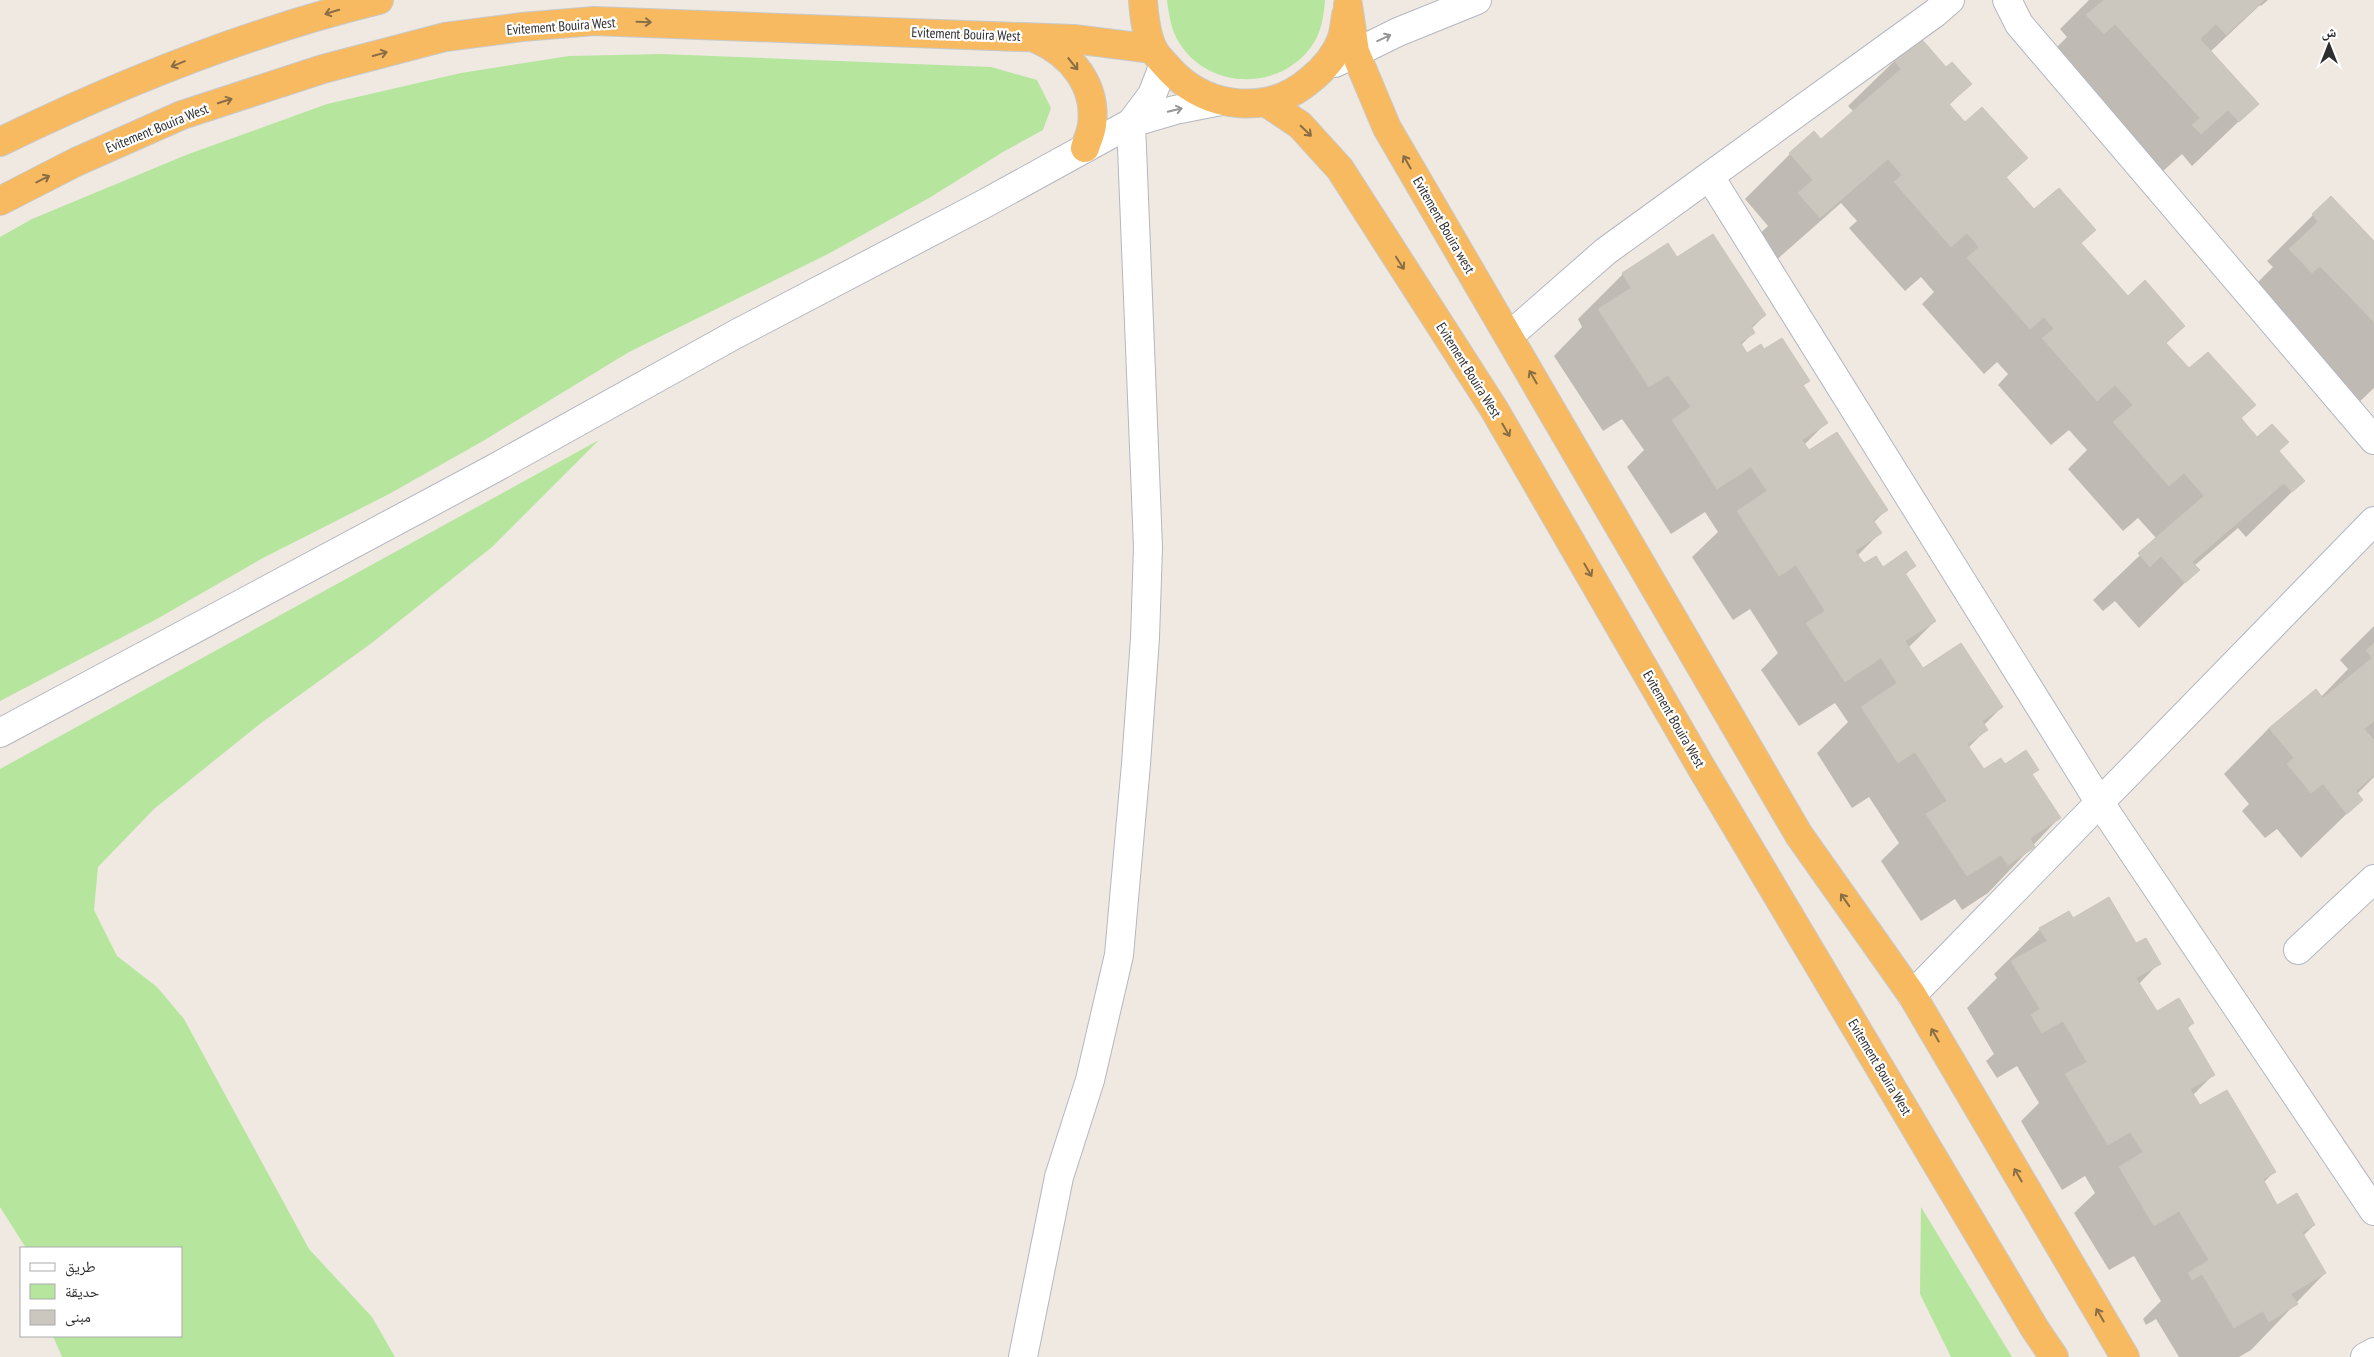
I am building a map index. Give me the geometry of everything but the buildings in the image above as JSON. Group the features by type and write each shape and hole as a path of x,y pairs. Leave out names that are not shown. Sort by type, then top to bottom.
{"highway":[{"path":"0,142 60,113 193,58 336,11 379,0"},
{"path":"1143,0 1144,18 1159,56 1184,85 1208,98 1233,104 1267,103 1299,90 1325,68 1342,38 1348,2"},
{"name":"Evitement Bouira west","path":"1348,2 1355,52 1387,128 1800,835 1912,995"},
{"name":"Evitement Bouira West","path":"0,201 76,162 182,115 323,69 445,37 522,27 594,21 1033,37 1091,41 1159,56"},
{"path":"1033,37 1054,46 1072,61 1085,81 1091,102 1092,126 1085,148"},
{"name":"Evitement Bouira West","path":"1267,103 1300,125 1340,169 1494,409 1706,775 2030,1320 2054,1357"},
{"path":"1912,995 2125,1357"}],"street":[{"path":"1325,68 1398,32 1477,0"},
{"path":"1509,336 1606,252 1935,13 1950,0"},
{"path":"2006,0 2018,24 2374,440"},
{"path":"1023,1357 1059,1177 1090,1080 1119,956 1145,638 1148,547 1131,123 1152,96 1159,56"},
{"path":"0,733 493,469 736,334 982,205 1131,123 1175,110 1220,101"},
{"path":"1710,177 2100,803 2374,1211"},
{"path":"1912,995 2374,521"},
{"path":"2298,950 2374,879"},
{"path":"2365,1357 2374,1352"}],"green space":[{"path":"1167,0 1325,0 1322,21 1315,41 1302,57 1286,69 1267,77 1248,79 1228,77 1210,71 1193,60 1174,34"},
{"path":"661,54 991,67 1037,80 1051,108 1043,130 1003,152 929,198 828,254 629,352 483,441 389,494 261,559 155,620 0,701 0,237 32,219 186,155 327,104 461,73 569,56"},
{"path":"599,440 492,547 373,642 261,723 154,809 98,867 94,910 117,956 157,987 184,1019 309,1249 372,1317 395,1357 62,1357 53,1337 182,1337 182,1247 25,1247 0,1207 0,769"},
{"path":"1921,1207 2012,1357 1951,1357 1920,1294"}]}
